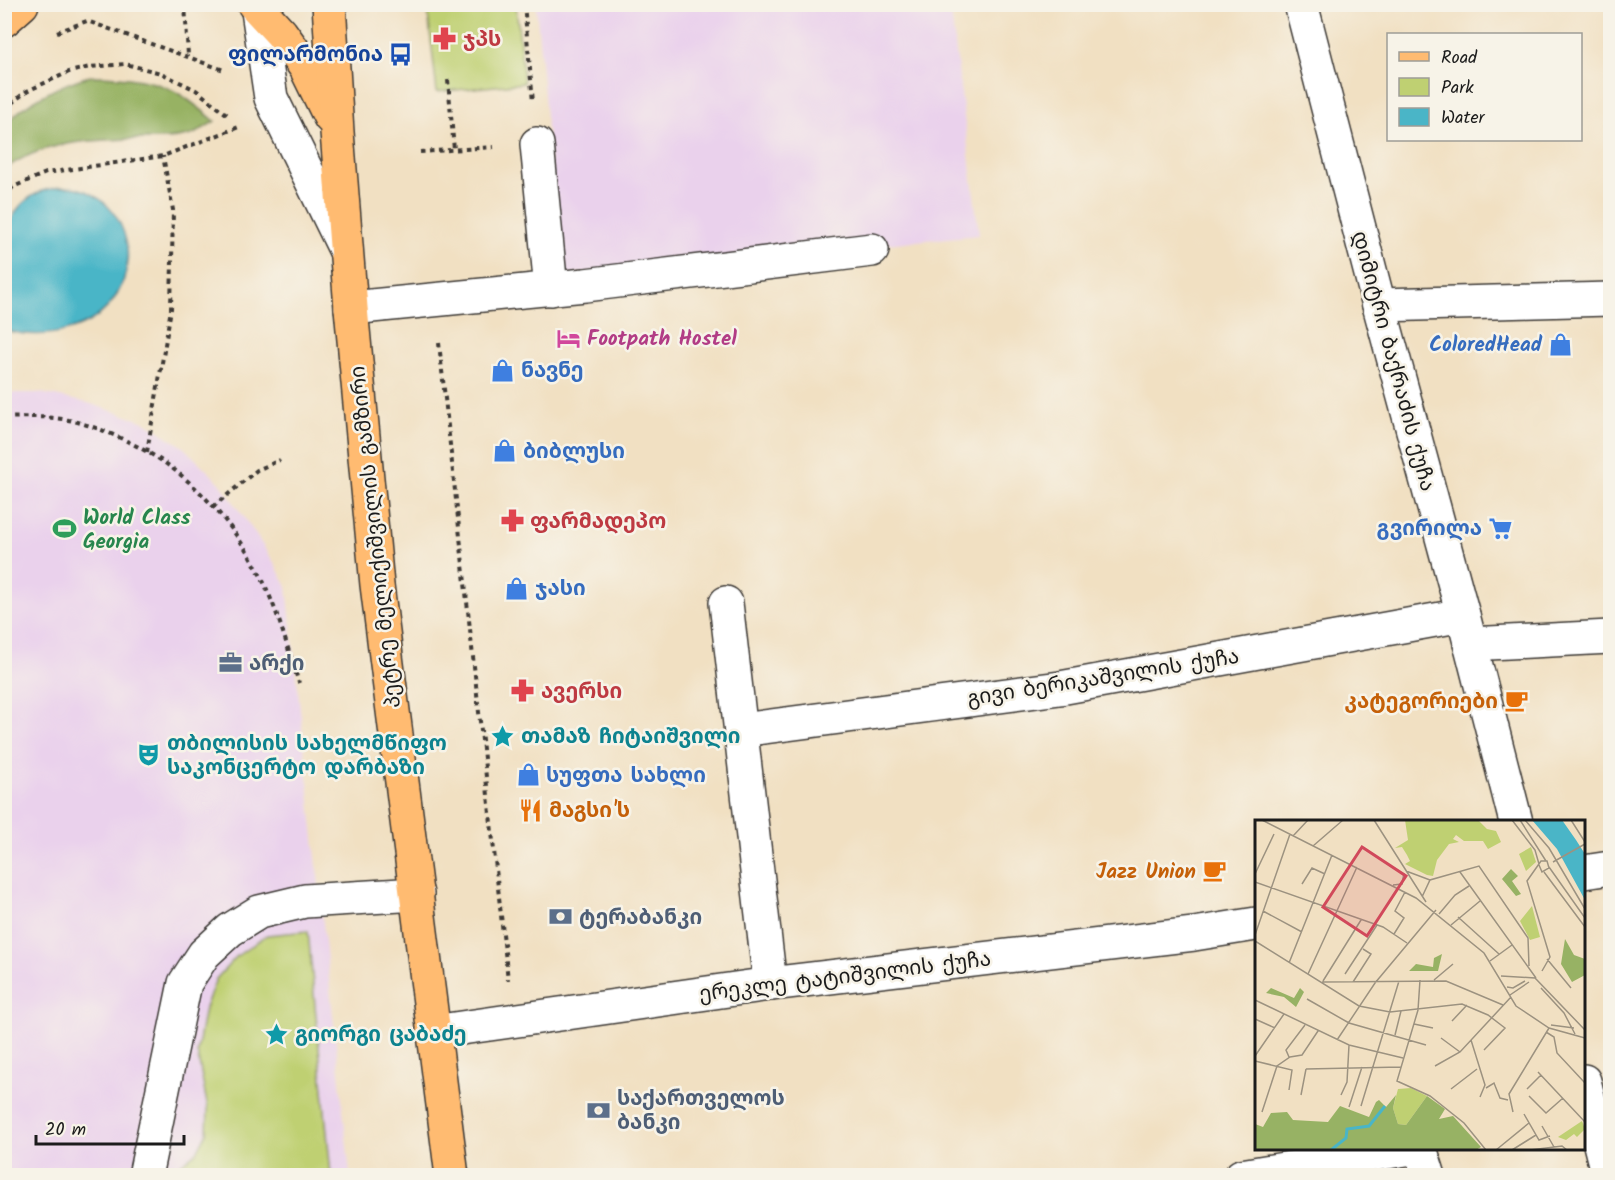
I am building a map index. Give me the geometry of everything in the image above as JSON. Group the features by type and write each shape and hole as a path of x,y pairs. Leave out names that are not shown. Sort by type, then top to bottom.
{"main road":[{"path":"4,20 22,4"},
{"name":"პეტრე მელიქიშვილის გამზირი","path":"329,4 346,251 377,585 452,1176"},
{"path":"256,6 281,33 306,68 337,132"}],"street":[{"name":"დიმიტრი ბაქრაძის ქუჩა","path":"1301,4 1515,820"},
{"path":"256,6 271,98 346,251"},
{"path":"537,144 551,289"},
{"path":"351,309 551,289 872,250"},
{"path":"1379,305 1611,300"},
{"path":"726,603 770,984"},
{"name":"გივი ბერიკაშვილის ქუჩა","path":"741,730 1060,688 1467,629 1611,637"},
{"path":"1585,872 1611,868"},
{"path":"145,1176 185,983 204,954 230,930 259,912 305,901 417,894"},
{"name":"ერეკლე ტატიშვილის ქუჩა","path":"434,1032 770,984 1255,924"},
{"path":"1585,1084 1604,1133 1608,1176"},
{"path":"1241,1176 1406,1150"},
{"path":"1420,1150 1429,1176"}],"path":[{"path":"185,4 188,56"},
{"path":"524,4 537,144"},
{"path":"57,32 87,21 222,69 246,81 271,98"},
{"path":"4,109 27,91 69,72 90,67 125,64 161,73 196,90 229,116"},
{"path":"420,152 454,150 448,80"},
{"path":"4,197 13,187 46,172 163,156 240,127"},
{"path":"147,452 171,309 173,210 163,156"},
{"path":"439,339 509,984"},
{"path":"4,418 34,416 69,420 109,433 147,452 182,475 213,507 243,546 268,592 299,683"},
{"path":"213,507 256,470 280,460"}],"shaded area":[{"path":"536,5 950,5 979,235 560,275"},
{"name":"თბილისის სახელმწიფო საკონცერტო დარბაზი","path":"4,393 41,393 88,403 145,422 182,446 220,483 273,561 287,587 350,1175 331,1175 307,931 197,1052 208,1109 207,1132 197,1152 167,1174 5,1175"}],"green space":[{"path":"427,5 516,5 524,83 437,92"},
{"path":"92,76 135,79 157,84 186,98 215,121 194,134 179,138 88,141 53,147 20,159 5,169 3,145 4,132 8,123 42,96 82,78"},
{"path":"308,931 331,1175 167,1174 197,1152 207,1132 208,1109 197,1052 205,1008 216,979 237,956 267,935"}],"water":[{"path":"59,187 77,188 93,195 117,217 124,232 127,248 127,264 123,280 116,296 106,308 95,318 81,325 51,334 5,330 5,278 9,268 6,245 10,223 21,205 30,198 42,191"}],"place":[{"name":"ჯპს","path":"445,39"},
{"name":"ფილარმონია","path":"401,54"},
{"name":"Footpath Hostel","path":"569,338"},
{"name":"ColoredHead","path":"1560,344"},
{"name":"ნავნე","path":"503,370"},
{"name":"ბიბლუსი","path":"505,451"},
{"name":"ფარმადეპო","path":"512,521"},
{"name":"გვირილა","path":"1500,528"},
{"name":"World Class Georgia","path":"65,529"},
{"name":"ჯასი","path":"517,588"},
{"name":"არქი","path":"231,663"},
{"name":"ავერსი","path":"523,691"},
{"name":"კატეგორიები","path":"1516,701"},
{"name":"თამაზ ჩიტაიშვილი","path":"503,736"},
{"name":"თბილისის სახელმწიფო საკონცერტო დარბაზი","path":"149,755"},
{"name":"სუფთა სახლი","path":"528,775"},
{"name":"მაგსი'ს","path":"531,810"},
{"name":"Jazz Union","path":"1214,871"},
{"name":"ტერაბანკი","path":"561,917"},
{"name":"გიორგი ცაბაძე","path":"277,1034"},
{"name":"საქართველოს ბანკი","path":"599,1110"}]}
